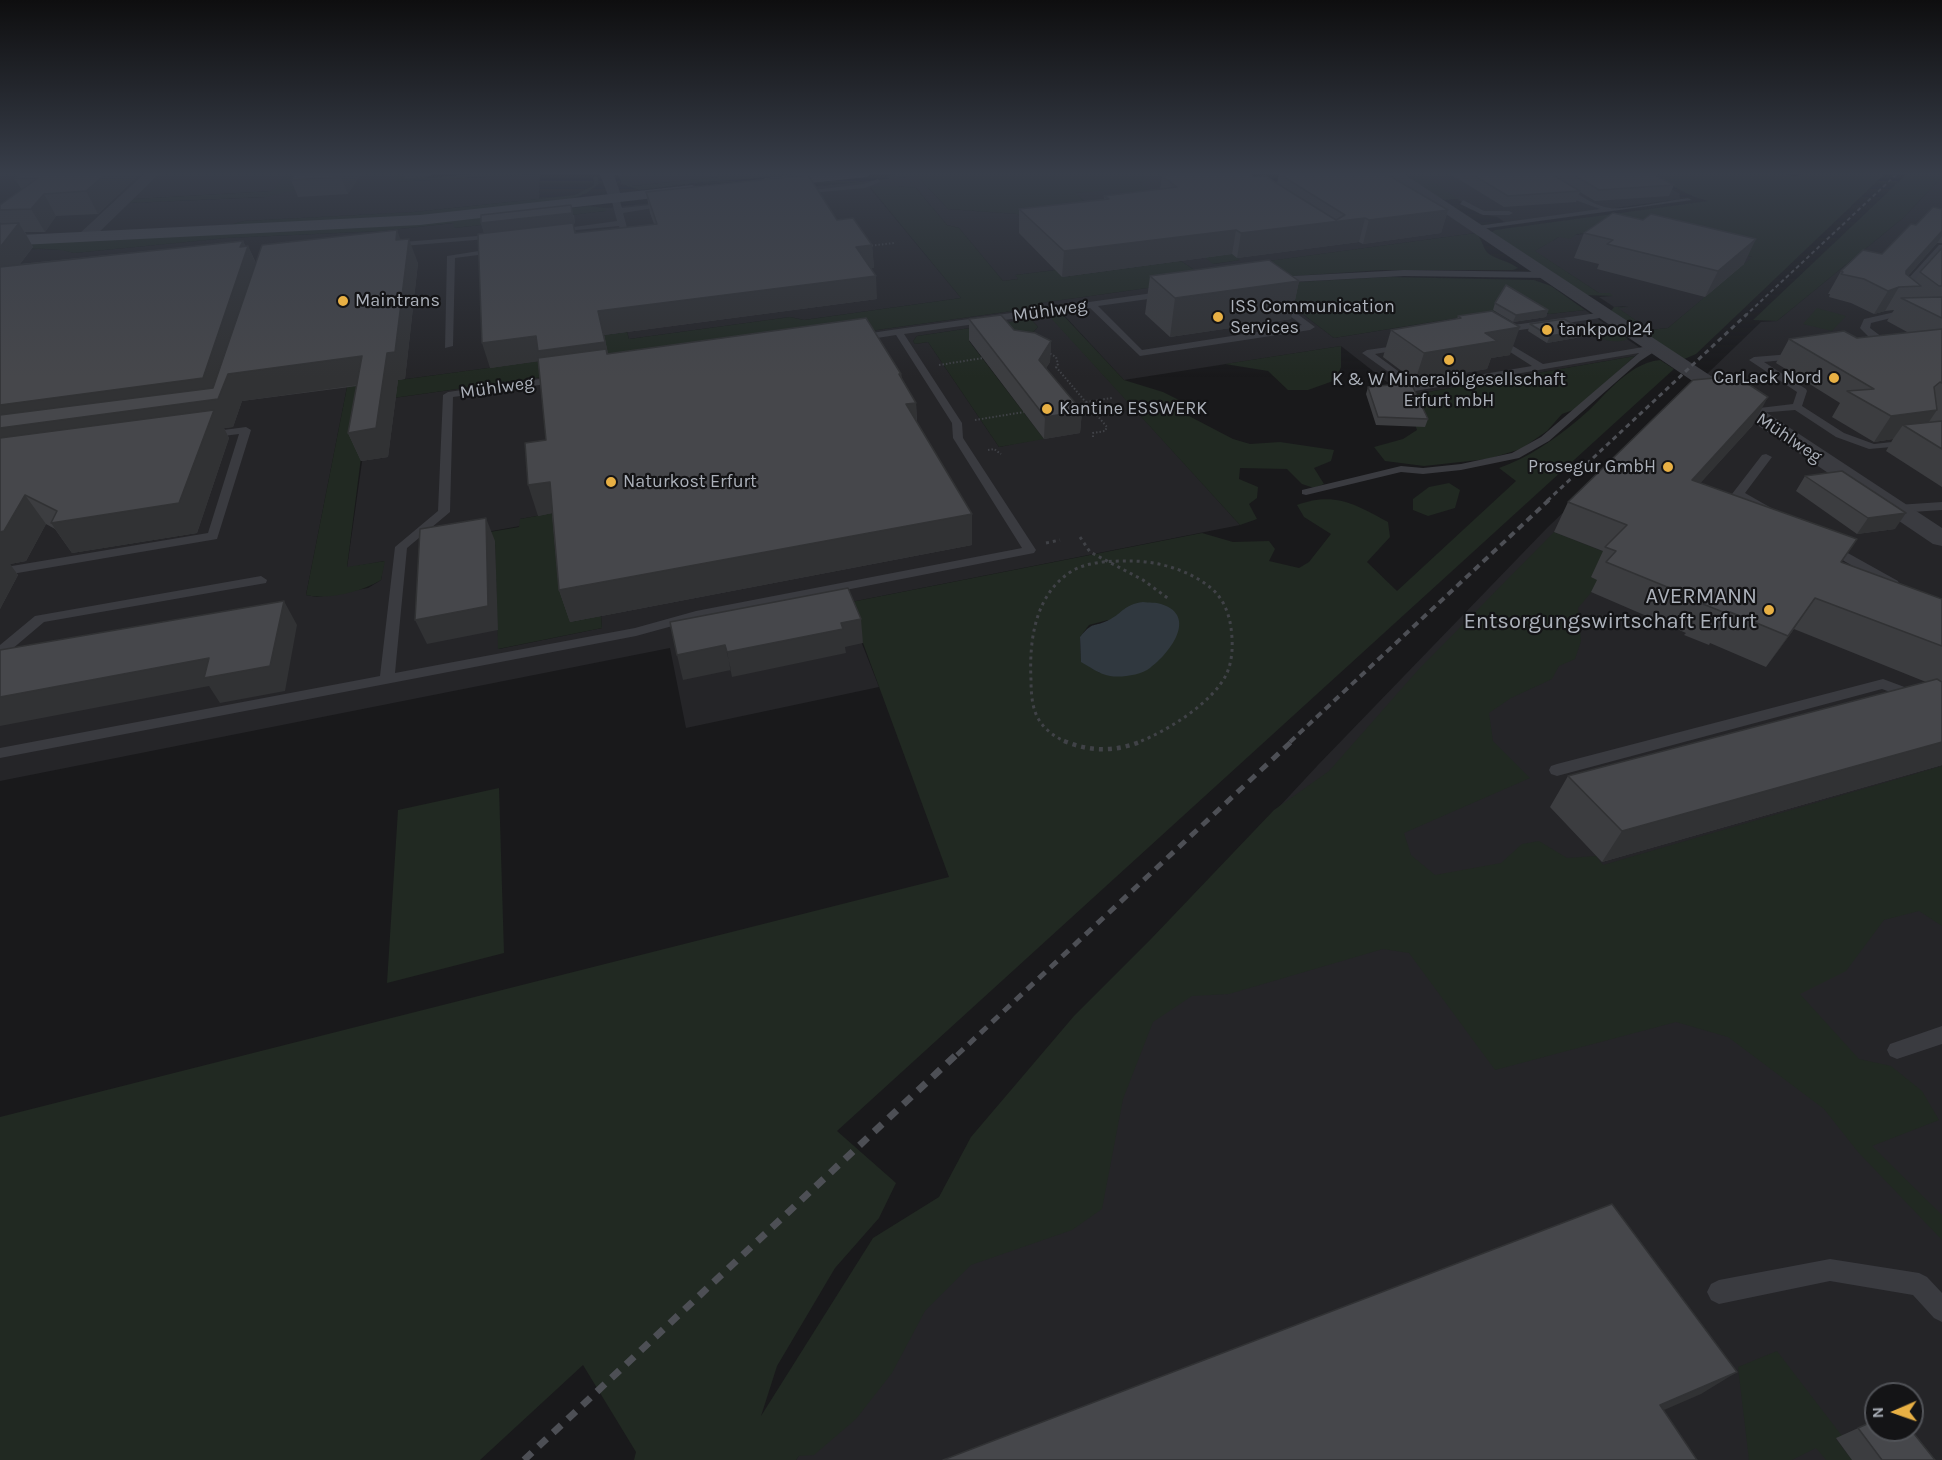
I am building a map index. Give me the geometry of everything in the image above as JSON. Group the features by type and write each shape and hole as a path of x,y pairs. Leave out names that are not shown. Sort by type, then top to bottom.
{"street":[{"path":"0,241 18,240"},
{"name":"Mühlweg","path":"1495,240 1942,539"}],"lane":[{"path":"387,246 450,240"},
{"path":"1942,247 1898,295 1905,303 1942,324"},
{"path":"448,346 451,256 509,249"},
{"path":"1263,281 1353,274 1546,275"},
{"name":"Mühlweg","path":"851,339 1183,292"},
{"path":"1092,305 1140,352 1310,327 1270,296"},
{"path":"1895,350 1875,338 1865,328 1867,321 1878,316 1898,314 1942,315"},
{"path":"1540,366 1485,333 1604,315"},
{"path":"0,753 636,632 696,615 1030,550 958,438 957,423 898,332"},
{"path":"1414,345 1367,353 1415,388 1655,348"},
{"path":"1306,492 1401,469 1423,471 1461,467 1515,456 1545,439 1637,360 1655,348"},
{"path":"1791,357 1754,360 1802,391 1797,407"},
{"name":"Mühlweg","path":"387,680 401,547 444,512 448,394 566,378"},
{"path":"1751,412 1797,407 1840,435 1873,447 1917,442"},
{"path":"0,572 213,537 246,430 199,436"},
{"path":"1766,457 1738,494 1779,518"},
{"path":"1897,509 1942,506"},
{"path":"1820,542 1901,589"},
{"path":"0,652 40,619 261,580"},
{"path":"1557,770 1883,684 1942,706"},
{"path":"1897,1050 1942,1035"},
{"path":"1719,1292 1830,1270 1919,1285 1942,1310"}],"path":[{"path":"864,247 894,243"},
{"path":"1043,351 1056,357 1058,364 1056,368 1107,427 1104,431 1093,433 1093,438"},
{"path":"921,368 982,358"},
{"path":"1085,402 1112,398"},
{"path":"957,423 1024,412"},
{"path":"1080,537 1090,552 1143,580 1169,599"},
{"path":"1106,561 1148,561 1184,571 1212,588 1228,610 1233,640 1227,673 1208,698 1171,727 1135,746 1100,751 1070,745 1047,732 1034,714 1031,691 1032,633 1041,607 1052,589 1073,570 1106,561"}],"shaded area":[{"path":"71,240 205,240 74,253 55,249 9,247 0,244"},
{"path":"205,240 913,240 961,298 804,320 790,317 629,339 627,332 605,335 608,352 347,387 306,595 317,597 368,588 381,580 384,561 347,568 370,405 386,399 1041,307 1040,303 1233,276 1222,267 1196,271 1181,261 1062,277 1055,270 1016,275 1018,279 1003,281 969,240 1184,240 1214,264 1239,260 1213,240 1423,240 1247,264 1279,289 1272,291 1334,338 1531,306 1549,314 1585,310 1643,350 1635,356 1405,396 1341,346 1124,380 1063,314 1050,316 1240,525 846,603 879,687 686,728 670,648 0,781 0,251 38,249 64,250 74,253","holes":["1031,319 1038,327 1019,347 1011,348 1001,336 969,340 1044,438 999,447 928,342 915,344 913,341 917,336","559,512 570,622 601,616 602,628 499,649 495,541 431,552 431,542 520,526 520,519"]},
{"path":"914,240 969,240 1003,281 1018,279 1015,275 1056,270 1063,277 1181,261 1196,271 1234,276 1040,303 1041,307 386,399 363,442 347,567 385,561 381,580 345,594 306,595 347,387 607,352 604,335 627,332 629,339 790,317 804,320 961,298"},
{"path":"1183,240 1214,240 1240,260 1213,264"},
{"path":"1423,240 1481,240 1489,254 1518,268 1513,270 1383,270 1264,278 1246,264"},
{"path":"1501,240 1554,240 1535,251 1599,293 1610,293 1613,296 1584,295"},
{"path":"1553,240 1684,240 1753,257 1668,328 1650,330 1617,308 1628,306 1614,307 1599,297 1612,296 1599,293 1534,251"},
{"path":"1683,240 1815,240 1696,354 1682,360 1611,311 1614,307 1630,307 1618,308 1650,330 1668,328 1752,257"},
{"path":"1837,240 1876,240 1777,321 1753,320"},
{"path":"1876,240 1942,240 1942,1460 796,1460 1071,1031 1318,765 1547,528 1761,322 1777,321"},
{"path":"1389,277 1534,280 1551,286 1585,310 1549,314 1531,306 1334,338 1271,290 1296,282"},
{"path":"1817,308 1846,316 1832,331 1803,324"},
{"path":"1062,314 1124,380 1163,392 1181,401 1189,416 1233,439 1250,444 1280,442 1334,450 1331,461 1314,468 1324,484 1314,488 1302,484 1287,469 1240,468 1239,479 1258,487 1257,498 1249,504 1257,519 1240,525 1049,316"},
{"path":"1031,319 1038,327 1019,347 969,341 1044,439 999,447 928,342 915,344 913,341 917,336"},
{"path":"1598,323 1614,328 1628,339 1605,340 1594,335 1585,327"},
{"path":"1341,346 1341,367 1336,380 1308,390 1288,390 1268,371 1225,364"},
{"path":"1635,356 1576,409 1562,414 1547,431 1521,449 1488,459 1424,466 1385,461 1374,447 1403,439 1417,430 1405,396"},
{"path":"1660,360 1674,369 837,1131 896,1183 879,1218 835,1268 777,1366 761,1416 873,1238 939,1197 971,1137 1074,1016 1274,810 1329,771 1418,670 1554,532 1612,555 1601,581 1578,608 1581,641 1575,659 1559,666 1552,679 1511,698 1489,713 1493,741 1530,778 1404,833 1411,855 1435,875 1501,863 1522,844 1539,841 1567,858 1596,856 1603,865 1942,766 1942,926 1919,911 1884,920 1846,971 1800,994 1859,1059 1891,1066 1922,1091 1939,1120 1872,1146 1942,1215 1942,1240 1858,1152 1824,1109 1728,1037 1676,1022 1495,1070 1409,953 1383,949 1229,994 1192,996 1153,1022 1123,1099 1102,1209 1072,1230 971,1265 925,1311 892,1373 856,1419 814,1455 799,1456 796,1460 634,1460 636,1452 583,1365 480,1460 0,1460 0,1117 949,877 863,643 846,603 1202,533 1233,542 1269,541 1275,549 1269,561 1299,568 1309,562 1331,534 1304,517 1297,505 1323,499 1355,505 1388,522 1390,537 1367,562 1397,591 1516,481 1499,468 1551,441 1579,419 1626,375 1647,363","holes":["1108,620 1100,673 1081,661 1080,637 1089,625"]},
{"path":"1449,483 1460,490 1455,508 1428,516 1413,510 1413,499 1429,487"},
{"path":"559,512 570,622 601,616 602,628 498,649 495,542 431,542 519,527 520,519"},
{"path":"1143,602 1161,604 1172,610 1178,617 1177,635 1172,645 1157,662 1142,672 1120,677 1102,674 1081,662 1080,637 1091,626 1109,620 1127,607"},
{"path":"499,788 504,953 387,983 398,810"},
{"path":"1777,1351 1842,1436 1836,1439 1852,1460 1826,1460 1816,1448 1792,1460 1749,1460 1738,1367"}],"building":[{"path":"306,240 409,240 395,352 387,353 376,428 348,433 362,356 228,374 218,399 0,428 0,415 213,388 262,245"},
{"path":"478,240 869,240 872,245 856,247 876,276 598,311 605,342 538,351 536,336 482,343"},
{"path":"1052,240 1153,240 1064,251"},
{"path":"1613,240 1755,240 1718,271 1607,244"},
{"path":"1895,240 1934,240 1906,271 1906,274 1921,286 1899,287 1888,291 1864,279 1841,274 1843,272 1841,271 1863,250 1882,254"},
{"path":"243,241 240,247 248,246 203,378 0,405 0,267"},
{"path":"1942,248 1942,286 1939,286 1920,272"},
{"path":"1269,260 1299,281 1175,298 1150,276"},
{"path":"1506,285 1548,310 1516,315 1495,303"},
{"path":"1942,297 1942,318 1901,298"},
{"path":"1492,311 1520,327 1485,333 1497,341 1424,353 1391,330 1461,318 1458,316"},
{"path":"1001,315 1014,330 1035,333 1051,341 1039,360 1082,411 1045,417 969,319"},
{"path":"866,318 916,403 906,404 972,514 559,590 550,482 528,485 525,443 546,440 538,358 606,349 607,354"},
{"path":"1564,319 1584,330 1550,336 1530,324"},
{"path":"1942,329 1942,383 1934,387 1937,410 1891,416 1847,391 1874,389 1789,339 1844,331 1857,338"},
{"path":"1736,376 1768,397 1692,480 1857,539 1841,562 1942,599 1942,646 1815,598 1788,636 1730,612 1728,614 1703,604 1704,602 1606,562 1616,551 1605,547 1627,525 1568,502 1693,380"},
{"path":"1411,383 1428,419 1378,417 1368,387"},
{"path":"214,410 179,503 51,523 57,511 25,495 4,531 0,532 0,438"},
{"path":"1942,421 1942,449 1903,425"},
{"path":"1842,471 1906,513 1868,518 1805,476"},
{"path":"486,518 488,606 415,620 420,529"},
{"path":"848,588 861,619 841,623 843,629 727,652 725,645 677,655 670,622"},
{"path":"284,601 270,666 204,678 209,658 0,697 0,650"},
{"path":"1937,679 1942,682 1942,742 1622,831 1568,776"},
{"path":"1612,1204 1737,1372 1660,1405 1697,1460 943,1460"},
{"path":"1864,1425 1864,1436 1858,1428"},
{"path":"1868,1442 1921,1442 1935,1460 1882,1460"}],"railway":[{"path":"1745,316 1826,240"},
{"path":"1547,501 1747,314"},
{"path":"1290,742 1549,500"},
{"path":"957,1055 1292,741"},
{"path":"524,1460 958,1053"}],"place":[{"name":"Maintrans","path":"343,301"},
{"name":"ISS Communication Services","path":"1218,317"},
{"name":"tankpool24","path":"1547,330"},
{"name":"K & W Mineralölgesellschaft Erfurt mbH","path":"1449,360"},
{"name":"CarLack Nord","path":"1834,378"},
{"name":"Kantine ESSWERK","path":"1047,409"},
{"name":"Prosegur GmbH","path":"1668,467"},
{"name":"Naturkost Erfurt","path":"611,482"},
{"name":"AVERMANN Entsorgungswirtschaft Erfurt","path":"1769,610"}]}
